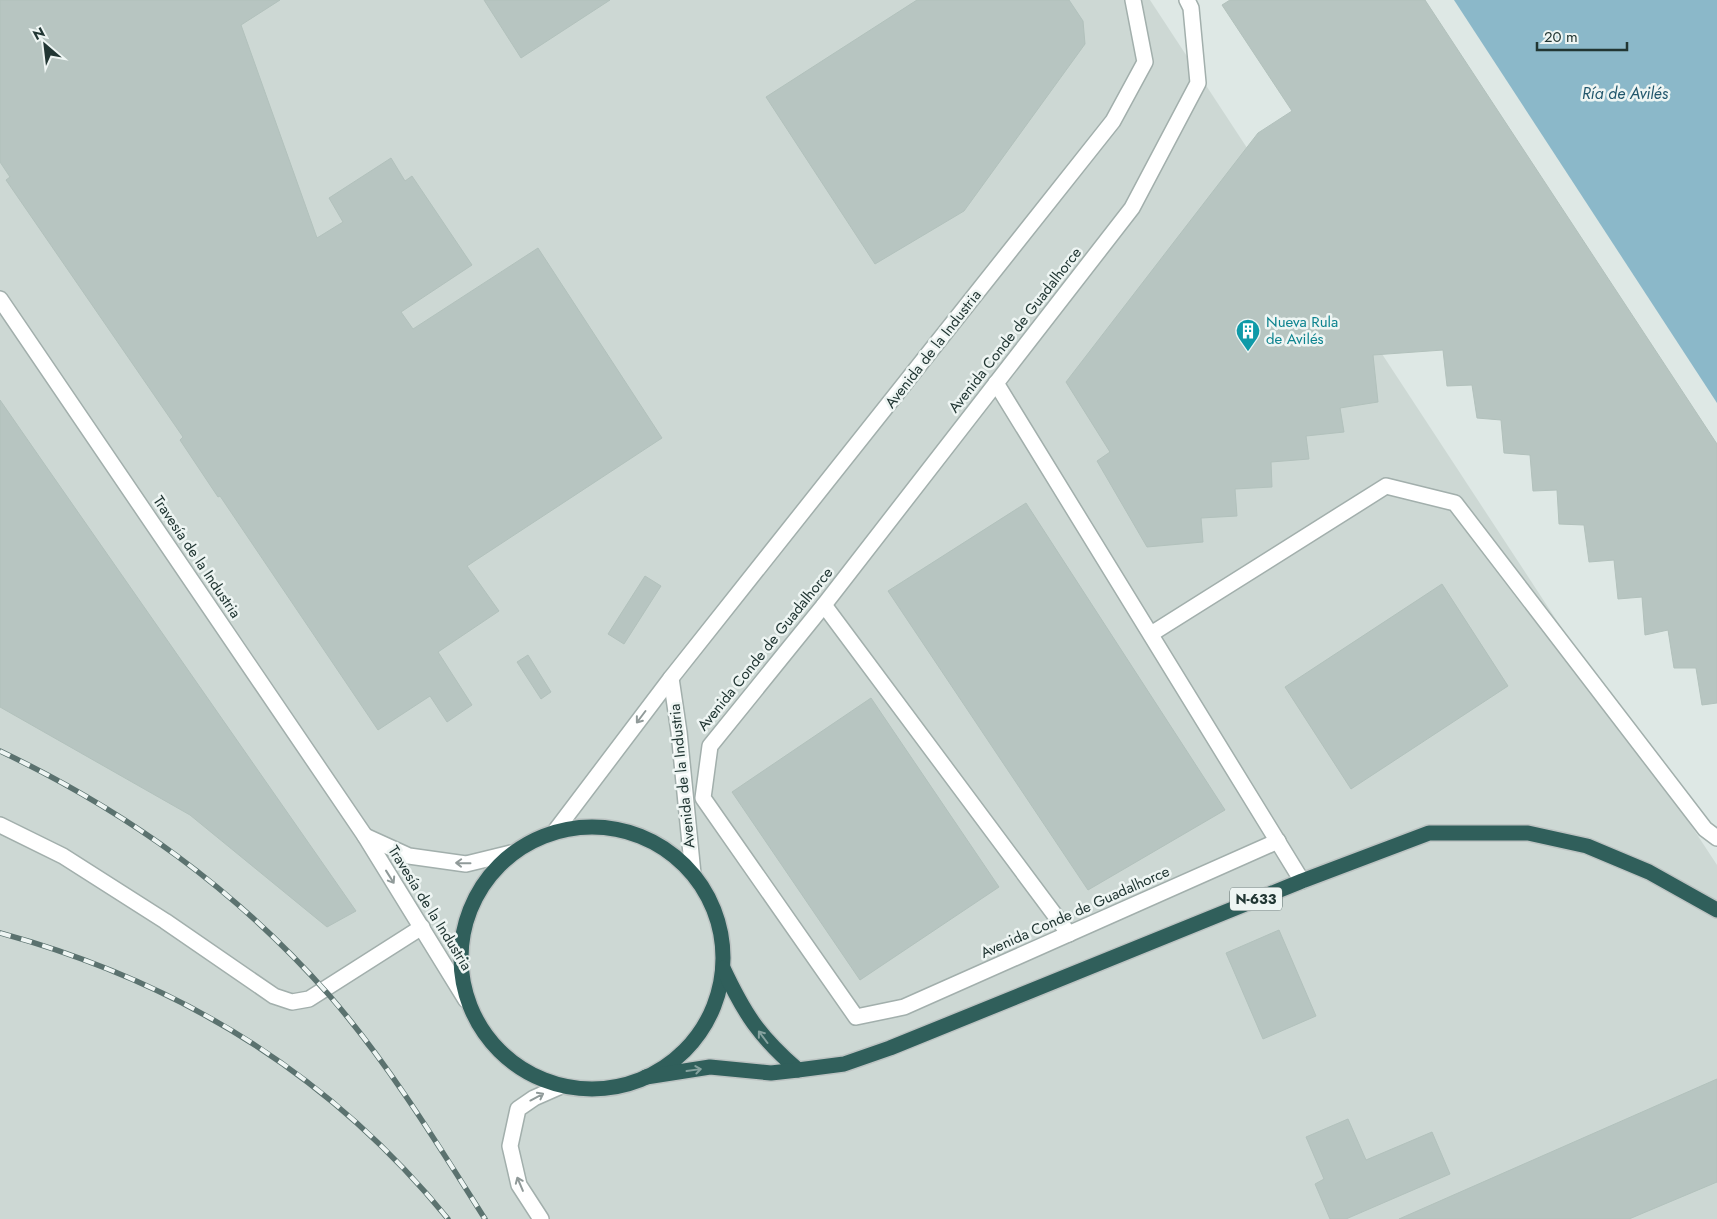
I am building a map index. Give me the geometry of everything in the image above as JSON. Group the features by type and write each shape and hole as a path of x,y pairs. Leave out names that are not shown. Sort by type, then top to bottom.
{"highway":[{"name":"Travesía de la Industria","path":"511,853 478,889 464,920 459,950 466,1000 501,1055 531,1076 559,1087 595,1090 628,1085 646,1077 671,1064 704,1028 721,989 723,938 708,893 681,859 636,832 599,825 556,830"},
{"path":"511,853 556,830"},
{"name":"N-633","path":"798,1070 844,1064 890,1048 1302,881 1429,833 1528,833 1588,846 1649,872 1717,910"},
{"path":"722,966 741,1007 768,1043 798,1070"},
{"path":"646,1077 710,1067 771,1073 798,1070"}],"street":[{"name":"Avenida de la Industria","path":"556,830 671,678 1113,122 1145,62 1132,0"},
{"name":"Avenida Conde de Guadalhorce","path":"1187,0 1191,8 1198,83 1132,208 824,605 710,746 703,798 856,1017 904,1006 1278,841"},
{"name":"Travesía de la Industria","path":"0,299 365,836 466,1000"},
{"path":"996,384 1302,881"},
{"path":"1151,634 1386,486 1455,503 1705,829 1717,838"},
{"path":"824,605 1069,934"},
{"name":"Avenida de la Industria","path":"671,678 679,732 693,874"},
{"path":"0,825 63,856 165,921 274,996 292,1002 309,999 422,927"},
{"name":"Travesía de la Industria","path":"365,836 409,856 466,864 511,853"},
{"name":"Travesía de la Industria","path":"541,1219 519,1185 510,1146 518,1109 534,1098 559,1087"}],"shaded area":[{"path":"0,0 1150,0 1717,865 1717,1219 0,1219"}],"water":[{"name":"Ría de Avilés","path":"1454,0 1717,0 1717,403"}],"building":[{"path":"0,0 280,0 241,25 317,238 343,222 329,198 391,158 405,181 412,176 472,265 401,312 413,329 538,248 662,438 467,566 499,611 438,652 472,705 447,722 430,696 378,730 180,440 183,437 6,180 10,177 0,162"},
{"path":"484,0 610,0 521,58"},
{"path":"917,0 1069,0 1083,21 1085,44 964,211 875,264 766,97"},
{"name":"Nueva Rula de Avilés","path":"1230,0 1425,0 1717,444 1717,703 1702,705 1696,668 1674,668 1668,630 1645,635 1642,597 1618,599 1614,560 1589,562 1584,525 1559,524 1557,490 1533,491 1530,455 1504,453 1501,420 1477,418 1472,385 1447,386 1443,350 1373,355 1378,402 1340,408 1344,432 1306,436 1309,459 1271,462 1272,487 1235,489 1237,516 1201,518 1203,542 1147,547 1097,461 1110,452 1066,382 1258,133 1292,111 1222,5"},
{"path":"0,400 356,911 327,927 190,815 0,707"},
{"path":"1026,503 1225,810 1088,890 888,591"},
{"path":"645,576 661,586 624,644 608,634"},
{"path":"1442,584 1508,686 1351,789 1285,687"},
{"path":"528,655 551,692 541,699 517,662"},
{"path":"871,698 999,887 860,980 732,792"},
{"path":"1279,930 1316,1016 1263,1039 1226,953"},
{"path":"1717,1079 1717,1182 1629,1219 1399,1219"},
{"path":"1348,1119 1366,1160 1432,1132 1450,1174 1346,1219 1330,1219 1315,1184 1324,1179 1306,1137"}],"railway":[{"path":"0,751 92,800 136,827 217,887 256,921 329,995 372,1048 411,1104 485,1219"},
{"path":"0,933 66,953 129,978 190,1007 247,1040 302,1078 354,1120 402,1167 448,1219"}],"place":[{"name":"Nueva Rula de Avilés","path":"1248,352"}]}
